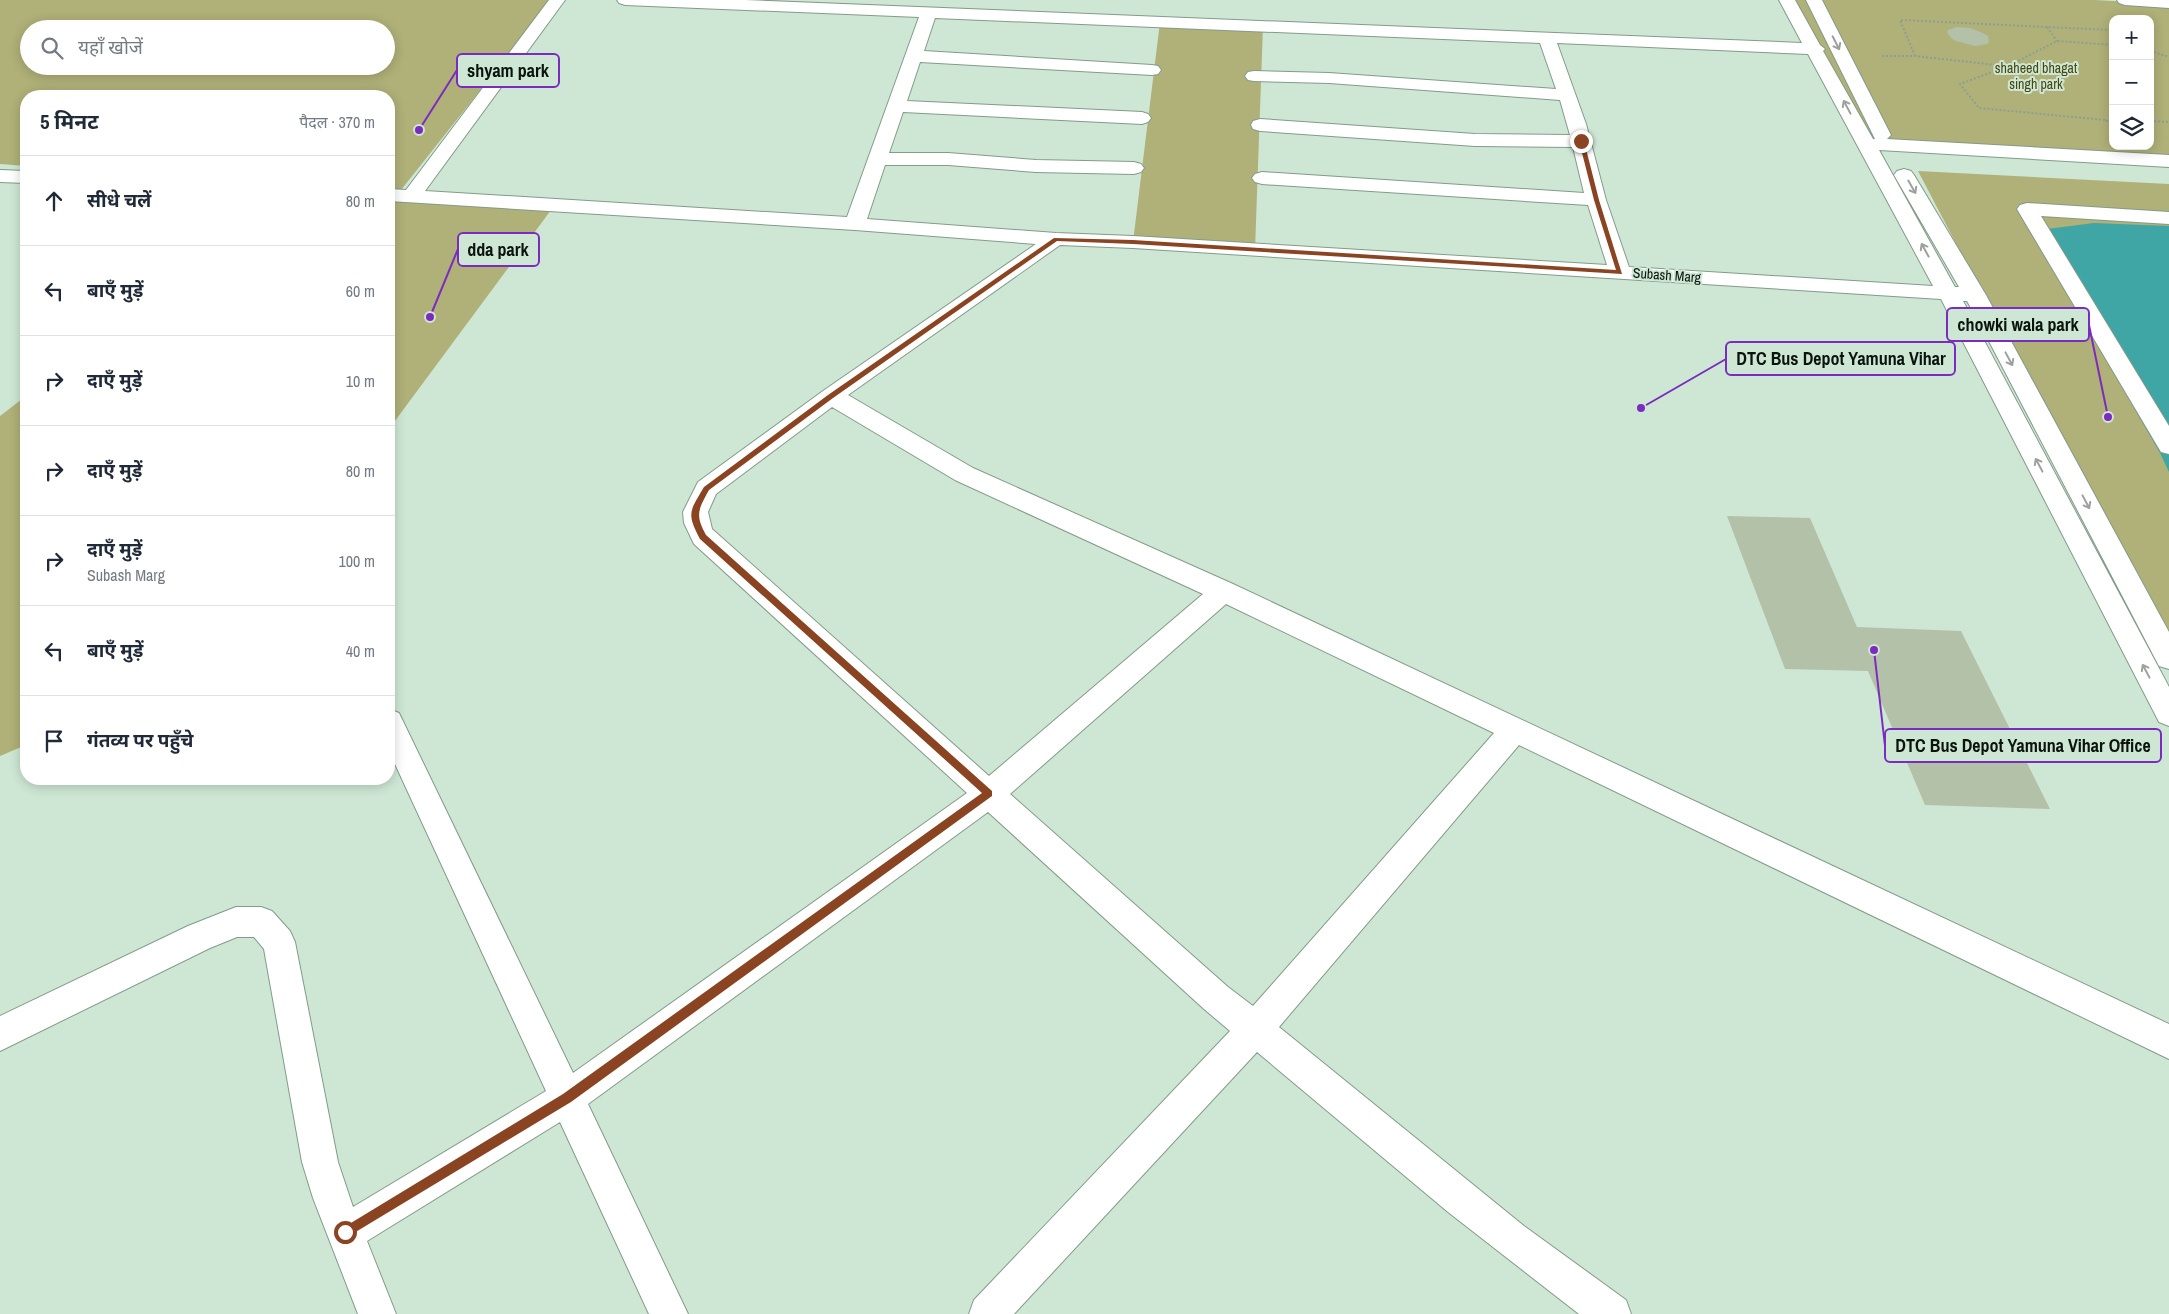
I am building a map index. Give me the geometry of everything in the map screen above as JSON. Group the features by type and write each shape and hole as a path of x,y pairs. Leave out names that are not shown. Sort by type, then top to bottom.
{"street":[{"path":"411,197 557,0"},
{"path":"625,0 1816,49"},
{"path":"1787,0 1816,49 1974,295 2169,658"},
{"path":"1814,0 1877,145 1948,293 2169,714"},
{"path":"2125,0 2169,3"},
{"path":"854,224 929,12"},
{"path":"1547,38 1581,141 1596,200 1620,272"},
{"path":"914,56 1152,70"},
{"path":"1254,76 1329,78 1566,95"},
{"path":"896,106 1142,118"},
{"path":"1260,125 1475,140 1581,141"},
{"path":"1877,145 2169,161"},
{"path":"878,159 948,159 1036,166 1134,168"},
{"path":"0,176 20,177"},
{"path":"1262,178 1596,200"},
{"name":"Subash Marg","path":"395,196 854,224 1056,239 1133,242 1974,295"},
{"path":"2169,218 2027,209 2169,446"},
{"path":"1056,239 831,396 706,488 695,508 695,521 703,537 1216,998 1256,1028 1508,1239 1612,1314"},
{"path":"831,396 964,474 1224,591 2169,1042"},
{"path":"345,1232 567,1098 989,794 1224,591"},
{"path":"988,1314 1256,1028 1515,730"},
{"path":"395,734 669,1314"},
{"path":"0,1034 199,936 236,922 261,922 279,942 320,1162 377,1314"}],"path":[{"path":"1915,56 1900,20 2109,30"},
{"path":"2046,27 2057,41"},
{"path":"2105,120 1979,108 1960,84 2008,66 2057,41 2109,45"},
{"path":"2154,52 2169,57"},
{"path":"1882,56 1915,56 2008,66"},
{"path":"2154,121 2169,122"}],"green space":[{"path":"0,0 557,0 478,93 397,195 554,206 395,421 395,90 20,90 20,166 0,164"},
{"name":"shaheed bhagat singh park","path":"1788,0 2095,0 2169,4 2169,160 1871,143"},
{"path":"1160,22 1263,26 1255,250 1133,242"},
{"path":"1918,171 2169,184 2169,649"},
{"path":"20,401 20,748 0,756 0,416"}],"water":[{"path":"2094,223 2169,226 2169,472 2063,284 2047,229"}],"building":[{"path":"1957,27 1970,28 1983,33 1988,36 1989,42 1975,46 1956,41 1947,32"},
{"path":"1727,516 1810,518 1857,627 1961,631 2050,809 1925,805 1868,671 1785,669"}],"place":[{"name":"shyam park","path":"419,130"},
{"name":"dda park","path":"430,317"},
{"name":"DTC Bus Depot Yamuna Vihar","path":"1641,408"},
{"name":"chowki wala park","path":"2108,417"},
{"name":"DTC Bus Depot Yamuna Vihar Office","path":"1874,650"}],"route":[{"path":"345,1232 567,1098 989,794 703,537 695,521 695,508 706,488 831,396 1056,239 1133,242 1620,272 1596,200 1581,141"}]}
